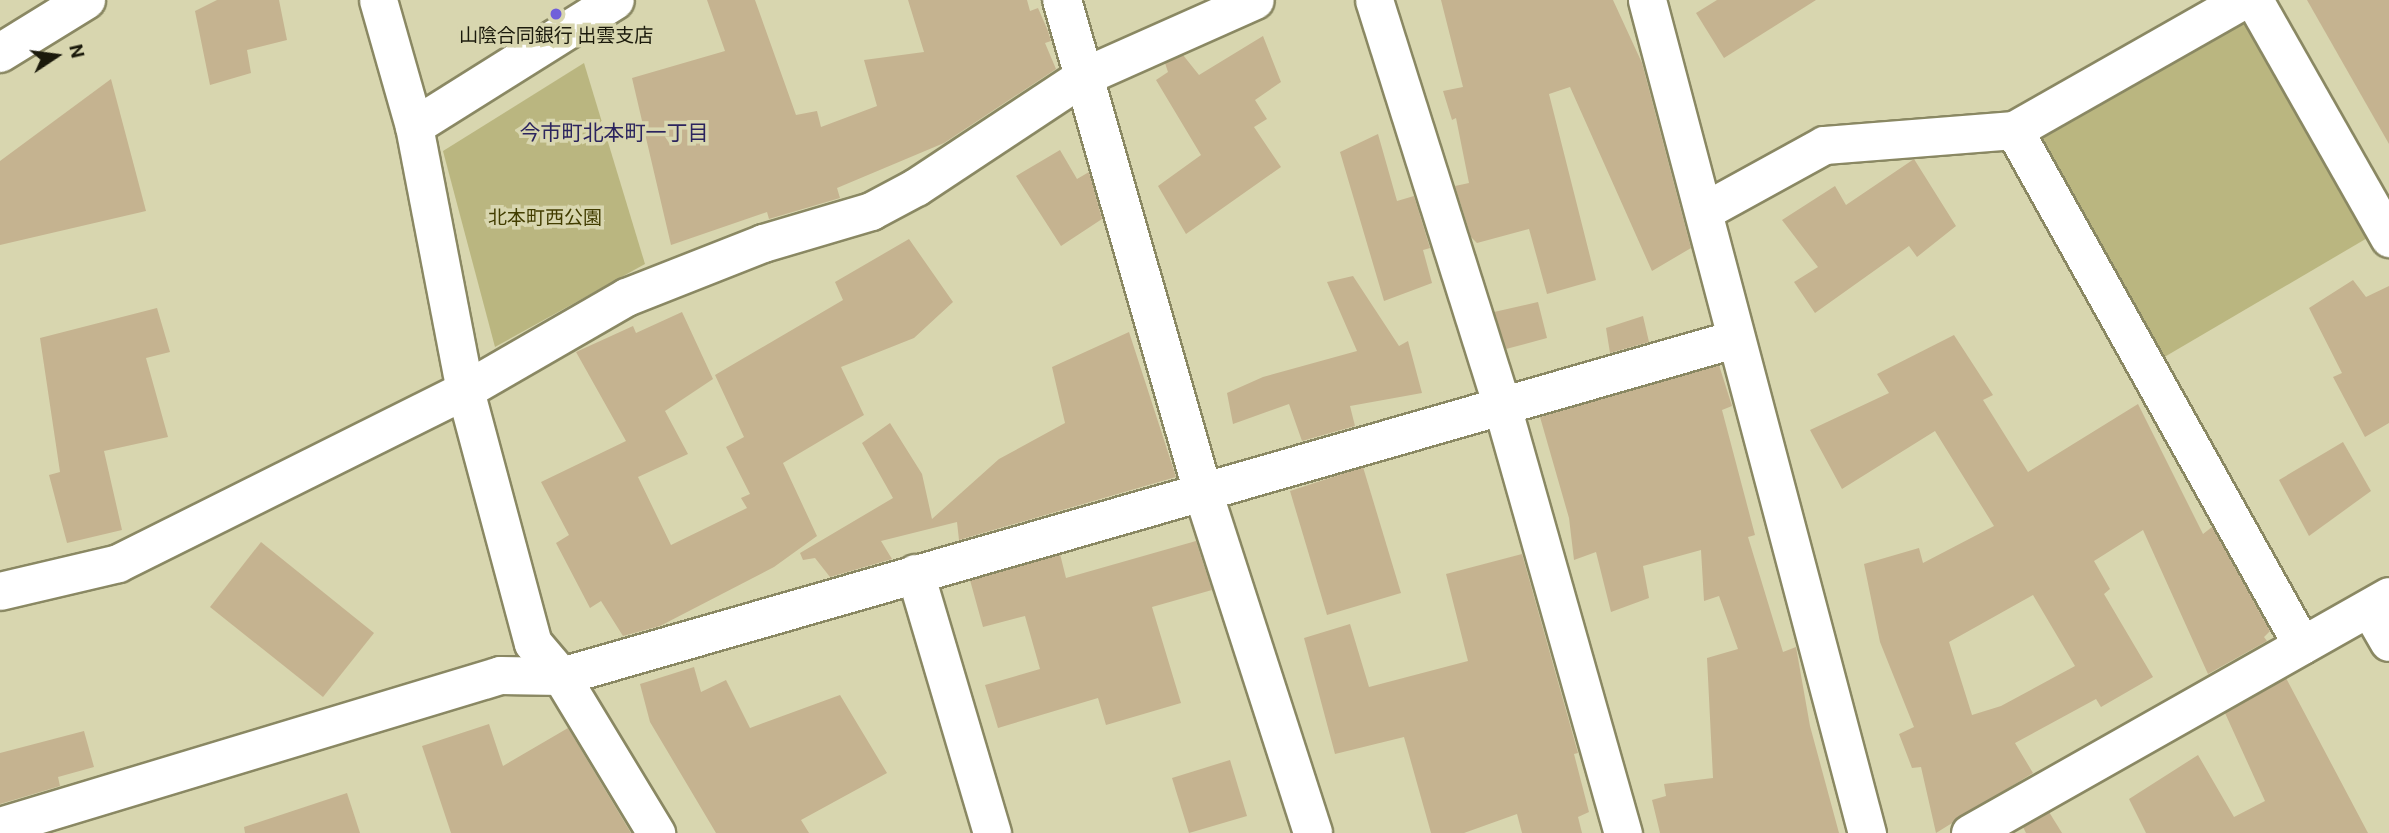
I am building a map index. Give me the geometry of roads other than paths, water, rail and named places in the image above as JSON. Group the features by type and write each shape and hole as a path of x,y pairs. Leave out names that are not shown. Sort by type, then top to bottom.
{"street":[{"path":"0,53 86,0"},
{"path":"378,0 414,125 465,390 533,643 561,676 656,833"},
{"path":"414,125 615,0"},
{"path":"1062,0 1082,78 1202,489 1313,833"},
{"path":"0,590 118,563 465,390 626,297 763,243 871,211 916,187 1082,78 1255,0"},
{"path":"1374,0 1502,406 1623,833"},
{"path":"1647,0 1704,211 1734,339 1867,833"},
{"path":"1704,211 1825,145 2014,130 2243,0"},
{"path":"2254,0 2389,238"},
{"path":"2014,130 2302,645"},
{"path":"0,826 500,675 561,676 1202,489 1734,339"},
{"path":"915,572 992,833"},
{"path":"1970,833 2379,602 2389,642"}],"place":[{"name":"山陰合同銀行 出雲支店","path":"556,14"}],"district":[{"name":"今市町北本町一丁目","path":"614,133"}],"park label":[{"name":"北本町西公園","path":"545,218"}]}
